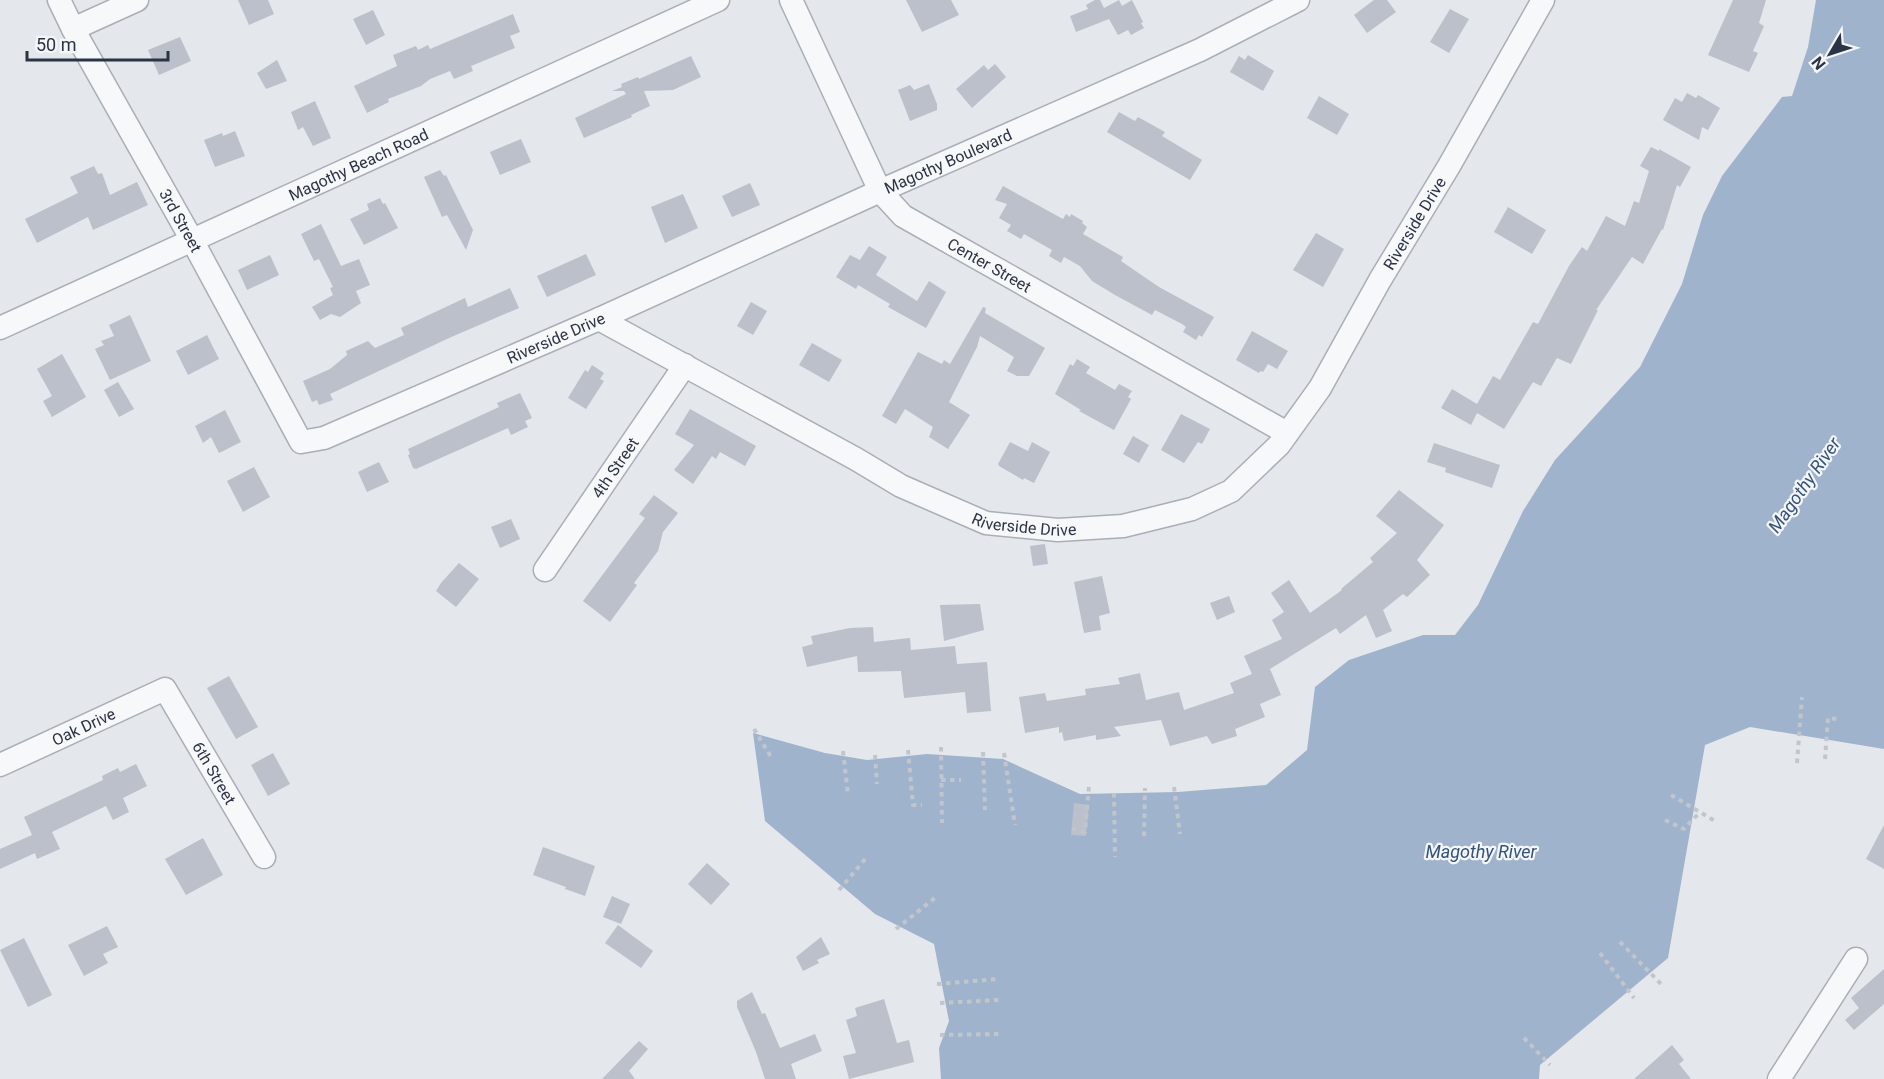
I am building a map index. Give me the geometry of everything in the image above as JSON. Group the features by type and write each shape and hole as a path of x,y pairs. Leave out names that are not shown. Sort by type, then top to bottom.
{"street":[{"name":"3rd Street","path":"59,0 301,442"},
{"path":"73,29 137,0"},
{"name":"Magothy Beach Road","path":"0,328 718,0"},
{"name":"Center Street","path":"790,0 880,191 903,216 1287,433"},
{"name":"Magothy Boulevard","path":"599,319 880,191 1200,50 1298,0"},
{"name":"Riverside Drive","path":"301,442 324,438 599,319 901,486 986,523 1058,530 1123,526 1192,509 1231,491 1279,445 1320,388 1543,0"},
{"name":"4th Street","path":"545,570 685,365"},
{"name":"Oak Drive","path":"0,765 165,688"},
{"name":"6th Street","path":"165,688 264,857"},
{"path":"1779,1079 1856,959"}],"path":[{"path":"1797,763 1802,697"},
{"path":"1825,759 1828,718 1837,719"},
{"path":"753,729 771,757"},
{"path":"941,747 942,823"},
{"path":"908,750 913,806 922,805"},
{"path":"843,751 848,795"},
{"path":"983,752 985,810"},
{"path":"1004,753 1015,825"},
{"path":"875,755 877,784"},
{"path":"941,780 961,780"},
{"path":"1072,830 1085,832 1089,786"},
{"path":"1174,787 1180,834"},
{"path":"1144,836 1145,788"},
{"path":"1114,793 1115,857"},
{"path":"1671,795 1715,821"},
{"path":"1665,820 1684,829 1700,812"},
{"path":"839,890 867,857"},
{"path":"896,929 936,897"},
{"path":"1620,942 1661,984"},
{"path":"1600,953 1634,998"},
{"path":"936,984 998,979"},
{"path":"940,1003 1000,1000"},
{"path":"939,1035 1001,1034"},
{"path":"1524,1038 1550,1065"}],"water":[{"name":"Magothy River","path":"1816,0 1884,0 1884,749 1750,727 1705,745 1668,958 1540,1065 1539,1079 941,1079 939,1048 949,1021 934,944 875,914 765,821 753,733 825,753 867,760 927,754 1003,759 1080,794 1178,792 1266,785 1307,750 1315,687 1349,660 1423,635 1455,635 1478,605 1523,511 1555,460 1640,367 1682,284 1703,215 1722,176 1782,97 1792,96 1808,47"}],"building":[{"path":"238,0 268,0 274,14 249,25"},
{"path":"906,0 951,0 959,15 922,32"},
{"path":"1100,0 1104,8 1119,0 1122,6 1132,0 1144,28 1131,35 1128,30 1118,35 1109,19 1076,32 1070,16 1088,9 1086,5"},
{"path":"1374,0 1387,0 1396,12 1367,33 1354,15"},
{"path":"1733,0 1766,0 1759,23 1764,26 1753,51 1758,53 1749,72 1708,55"},
{"path":"1450,9 1469,19 1449,53 1430,42"},
{"path":"373,10 385,35 366,45 353,19"},
{"path":"513,14 520,32 510,36 515,48 471,66 473,71 454,79 450,71 430,79 421,86 388,99 389,102 367,113 354,86 397,66 393,55 416,46 418,50 428,45 430,49"},
{"path":"180,37 191,61 159,75 148,50"},
{"path":"1248,55 1274,71 1263,91 1230,72 1239,56 1245,60"},
{"path":"691,56 701,77 673,90 644,91 650,106 631,115 632,117 584,138 575,118 626,94 624,91 612,91 622,87 621,84 638,77 639,79"},
{"path":"277,60 287,81 266,89 257,73"},
{"path":"995,64 1006,77 972,108 956,89 984,65 988,70"},
{"path":"929,84 937,110 910,121 898,90 910,85 914,90"},
{"path":"1687,93 1696,98 1698,95 1720,108 1708,130 1702,127 1699,140 1663,120 1675,98 1682,102"},
{"path":"1319,96 1349,114 1337,135 1307,118"},
{"path":"315,101 331,138 313,146 303,127 298,130 291,112"},
{"path":"1119,112 1135,121 1138,117 1165,132 1162,136 1202,160 1190,180 1107,132"},
{"path":"235,131 245,156 215,167 204,140"},
{"path":"521,139 531,162 500,175 490,152"},
{"path":"1651,147 1691,167 1680,187 1677,185 1663,230 1643,264 1632,257 1596,310 1598,310 1571,364 1557,358 1541,386 1533,382 1504,429 1477,413 1471,425 1441,408 1452,389 1477,404 1493,376 1500,380 1533,322 1538,324 1569,266 1582,247 1587,251 1606,216 1625,226 1634,201 1639,203 1649,171 1640,166"},
{"path":"94,166 98,174 102,173 110,195 137,182 148,205 93,230 88,217 37,243 25,219 78,193 70,177"},
{"path":"440,170 444,176 446,175 473,230 466,250 447,215 442,217 424,177"},
{"path":"750,183 760,205 732,217 722,196"},
{"path":"1003,186 1063,219 1066,214 1070,217 1071,214 1083,221 1082,223 1087,227 1083,234 1123,257 1121,261 1159,287 1214,317 1202,337 1199,335 1196,340 1183,332 1186,327 1182,324 1155,310 1152,315 1092,281 1080,266 1064,257 1061,263 1049,256 1052,250 1024,234 1021,239 1007,231 1011,225 999,218 1007,204 995,200"},
{"path":"683,194 698,228 665,243 651,207"},
{"path":"380,198 398,228 364,245 350,219 369,210 367,204"},
{"path":"1508,207 1546,230 1532,254 1494,232"},
{"path":"321,224 341,266 359,259 370,285 356,291 361,303 340,317 331,314 320,320 312,307 333,295 330,288 333,287 319,259 314,261 301,234"},
{"path":"1316,233 1344,249 1323,287 1293,270"},
{"path":"869,246 887,257 876,275 917,301 929,281 946,292 926,328 888,307 890,304 858,285 856,289 836,277 850,255 860,260"},
{"path":"586,254 596,275 547,297 537,276"},
{"path":"270,255 279,275 247,290 238,270"},
{"path":"510,288 519,308 330,394 333,400 319,405 317,400 312,402 303,381 330,369 347,355 346,351 368,341 375,348 404,335 401,328 465,298 468,307"},
{"path":"751,302 767,311 753,335 737,326"},
{"path":"983,307 986,308 985,313 1045,348 1029,376 1017,376 1007,371 1014,357 980,336 977,347 949,402 970,415 948,449 929,437 933,427 905,409 896,424 882,416 918,352 942,364 944,360 950,364"},
{"path":"130,315 151,361 110,380 95,349 104,345 101,341 114,336 109,325"},
{"path":"1252,331 1288,351 1277,369 1268,364 1263,372 1259,373 1236,360"},
{"path":"207,335 219,359 188,375 176,351"},
{"path":"812,343 842,360 829,382 799,365"},
{"path":"62,354 86,397 52,417 43,401 52,396 37,369"},
{"path":"1077,359 1090,367 1086,373 1115,390 1119,384 1132,391 1128,397 1131,399 1114,430 1079,411 1081,410 1055,394 1070,364 1073,366"},
{"path":"592,365 604,373 600,379 604,381 586,409 568,398 585,370 588,372"},
{"path":"118,382 134,409 119,417 104,390"},
{"path":"520,393 532,418 525,421 528,427 511,435 508,428 416,469 413,468 408,449 499,407 497,403"},
{"path":"690,409 756,446 745,466 720,452 716,459 712,456 693,484 674,470 694,445 675,434"},
{"path":"225,410 241,442 219,453 211,437 203,443 195,426"},
{"path":"1181,414 1210,429 1202,444 1198,442 1184,463 1161,450"},
{"path":"1133,436 1149,445 1139,463 1123,454"},
{"path":"1010,442 1028,451 1032,442 1050,452 1034,483 1024,478 1023,480 999,466"},
{"path":"1434,443 1500,465 1492,488 1445,472 1446,468 1427,462"},
{"path":"379,462 389,482 367,492 358,472"},
{"path":"254,467 270,497 243,512 227,481"},
{"path":"1399,490 1444,525 1417,560 1430,575 1407,597 1403,594 1383,610 1392,631 1376,638 1366,615 1340,634 1336,628 1270,669 1281,695 1260,704 1265,717 1235,729 1237,736 1212,744 1207,736 1170,746 1161,720 1114,727 1121,736 1096,740 1096,735 1064,741 1062,732 1059,733 1059,727 1025,733 1019,697 1045,693 1047,701 1086,695 1085,689 1120,684 1118,678 1140,673 1146,700 1179,692 1184,710 1234,693 1230,683 1252,674 1244,656 1282,639 1272,620 1284,612 1271,593 1289,580 1310,613 1342,590 1373,562 1370,558 1397,533 1376,516"},
{"path":"654,495 678,513 663,532 658,551 634,583 637,585 610,622 583,601 645,518 639,514"},
{"path":"511,519 520,539 500,548 491,527"},
{"path":"1045,544 1048,564 1033,566 1030,546"},
{"path":"459,563 479,579 456,607 436,591"},
{"path":"1102,576 1110,613 1099,616 1101,630 1084,633 1074,582"},
{"path":"1229,596 1235,612 1217,620 1210,603"},
{"path":"980,604 984,630 944,641 940,605"},
{"path":"873,627 874,642 910,638 911,650 955,646 957,664 987,662 991,711 967,713 965,692 904,698 901,671 858,672 857,656 807,667 802,647 813,644 811,636 850,628"},
{"path":"229,676 258,727 236,739 207,688"},
{"path":"273,753 290,784 268,796 251,765"},
{"path":"136,764 147,786 123,798 129,812 113,820 106,806 52,832 60,849 37,859 35,853 0,869 0,849 32,835 24,817 103,780 102,776 118,768 120,772"},
{"path":"1074,803 1089,805 1086,836 1071,835"},
{"path":"1884,825 1884,869 1866,859"},
{"path":"203,838 223,875 186,895 165,859"},
{"path":"543,847 595,866 585,896 533,875"},
{"path":"707,863 730,884 711,905 688,884"},
{"path":"612,896 630,904 621,924 603,917"},
{"path":"618,925 653,951 641,968 605,943"},
{"path":"107,926 118,947 103,954 108,963 84,976 68,945"},
{"path":"821,937 830,954 817,960 819,963 803,971 796,957"},
{"path":"24,938 52,995 28,1007 0,950"},
{"path":"1884,969 1884,1004 1854,1030 1845,1020 1859,1008 1851,998"},
{"path":"752,992 762,1014 765,1013 780,1048 815,1034 822,1051 791,1064 796,1079 765,1079 737,1007 737,1001"},
{"path":"884,999 897,1043 909,1040 914,1062 849,1079 843,1056 856,1053 846,1020 857,1016 855,1008"},
{"path":"639,1041 648,1049 629,1071 635,1079 602,1079"},
{"path":"1672,1045 1684,1060 1679,1064 1691,1079 1634,1079"}]}
